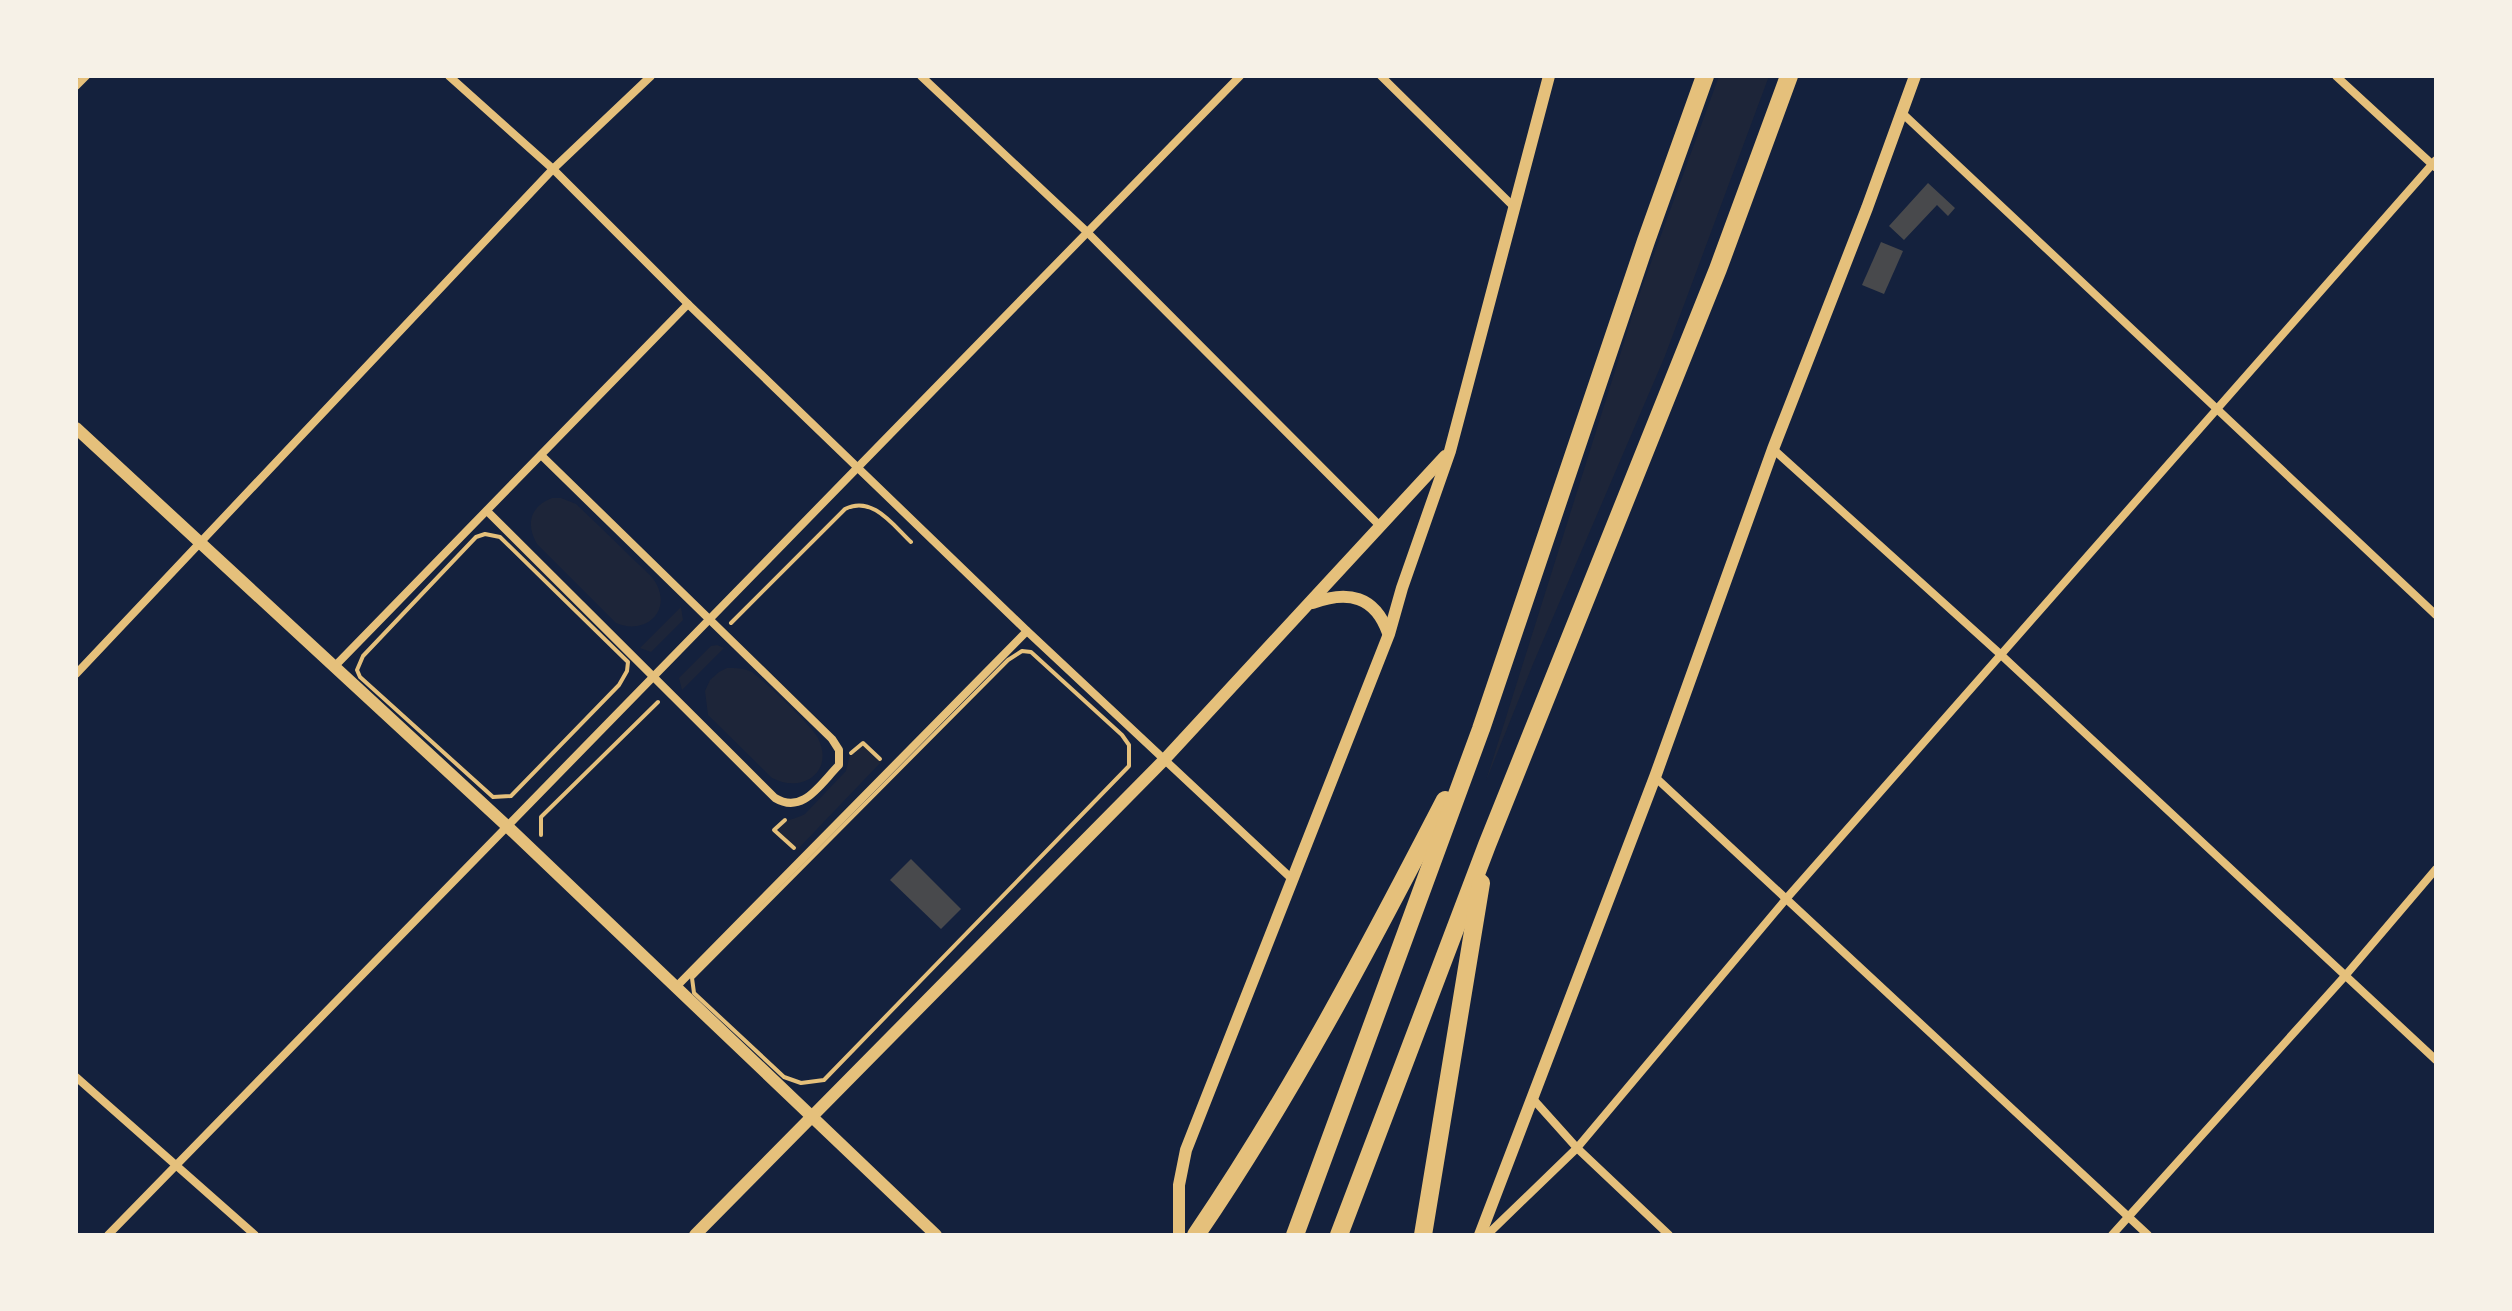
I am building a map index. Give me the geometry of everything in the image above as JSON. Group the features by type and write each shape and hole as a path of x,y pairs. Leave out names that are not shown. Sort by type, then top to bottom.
{"highway":[{"path":"1295,1235 1481,729 1705,76"},
{"path":"1339,1235 1487,845 1718,269 1789,76"},
{"path":"1196,1235 1248,1159 1365,955 1481,729"},
{"path":"1423,1235 1487,845"}],"street":[{"path":"76,86 86,76"},
{"path":"449,76 553,169 688,304 1027,631 1292,879"},
{"path":"76,674 553,169 651,76"},
{"path":"921,76 1087,232 1381,527"},
{"path":"108,1235 1240,76"},
{"path":"1381,76 1514,207"},
{"path":"1179,1235 1179,1185 1186,1150 1389,634 1450,451 1549,76"},
{"path":"1480,1235 1655,777 1773,449 1915,76"},
{"path":"1487,1235 1577,1148 1786,899 1999,653 2435,164 2336,76"},
{"path":"1901,112 2436,615"},
{"path":"334,667 688,304"},
{"path":"76,428 508,827 936,1235"},
{"path":"1773,449 1999,653 2436,1060"},
{"path":"695,1235 1164,760 1450,451"},
{"path":"487,511 775,798 792,805 802,802 839,765 839,750 832,739 541,455"},
{"path":"1310,604 1344,595 1359,598 1373,606 1389,634"},
{"path":"675,988 1027,631"},
{"path":"1655,777 2148,1235"},
{"path":"2112,1235 2345,976 2436,869"},
{"path":"76,1077 255,1235"},
{"path":"1533,1099 1577,1148 1669,1235"}],"path":[{"path":"732,631 731,621 851,506 863,504 873,507 918,549"},
{"path":"485,534 500,537 621,653 628,662 621,683 511,796 505,798 493,797 360,677 357,670 363,656 476,537 485,534"},
{"path":"1022,651 1031,652 1122,735 1129,745 1129,766 824,1080 801,1083 784,1077 694,993 692,978 1008,660 1022,651"},
{"path":"544,843 540,831 541,817 655,703 668,703"},
{"path":"849,762 850,754 863,743 882,761"},
{"path":"845,747 850,754"},
{"path":"790,819 774,830 796,851"}],"shaded area":[{"path":"1719,76 1769,76 1665,356 1486,781 1637,301"},
{"path":"552,498 576,504 653,578 660,595 660,605 652,619 636,626 616,623 537,544 531,530 532,517 538,506"},
{"path":"681,607 683,620 651,652 640,648"},
{"path":"711,646 724,648 682,690 679,678"},
{"path":"727,668 752,672 814,732 822,750 822,761 813,777 794,783 772,778 708,715 705,691 710,680"},
{"path":"863,743 882,761 796,851 774,830 805,814 846,771 850,754"}],"building":[{"path":"1928,183 1955,208 1948,216 1937,205 1904,240 1889,226"},
{"path":"1881,242 1903,251 1884,294 1862,285"},
{"path":"911,859 961,909 941,929 890,880"}]}
